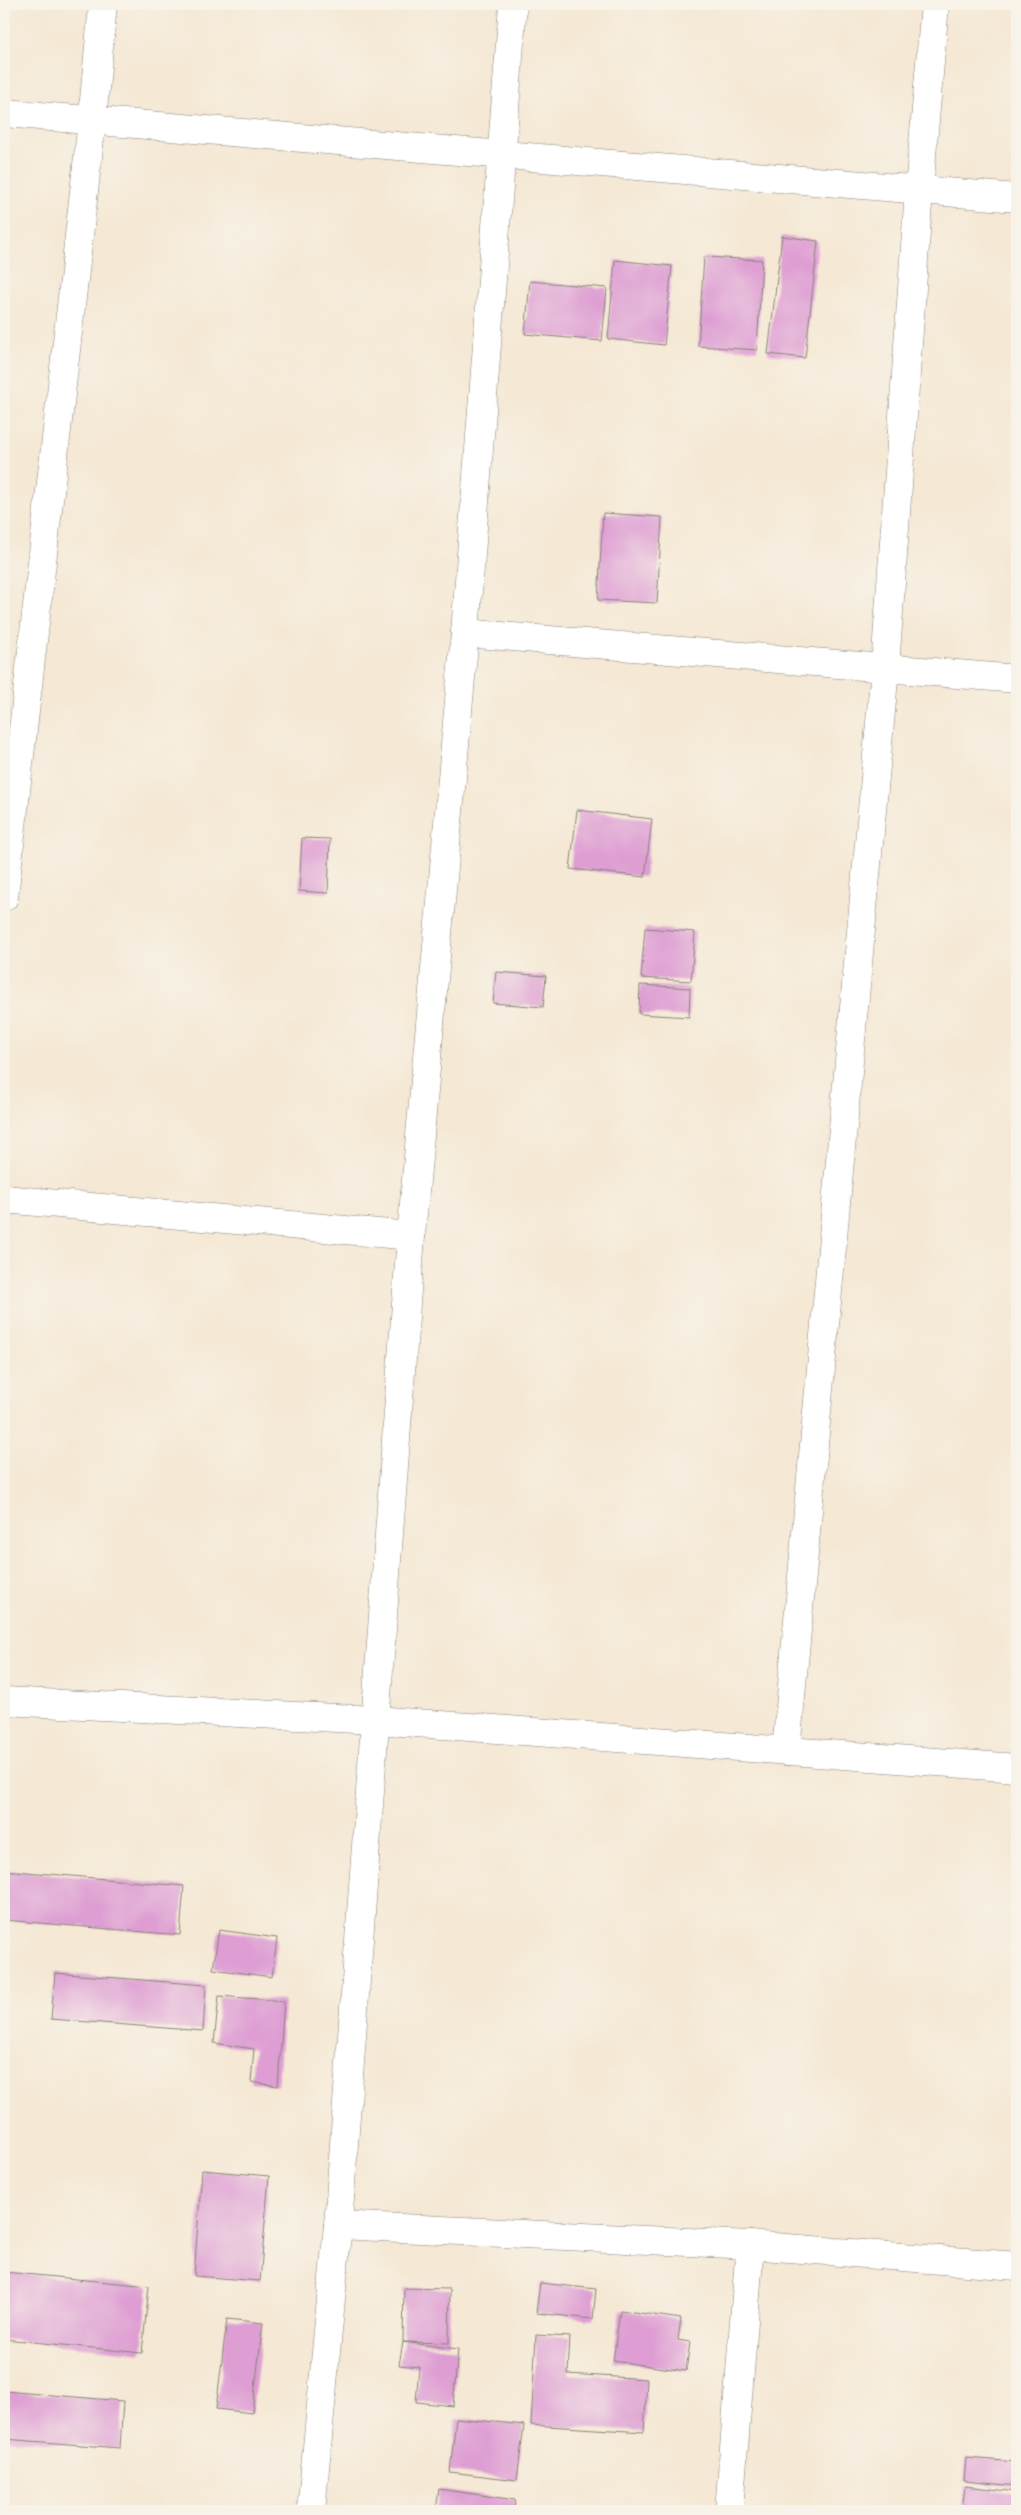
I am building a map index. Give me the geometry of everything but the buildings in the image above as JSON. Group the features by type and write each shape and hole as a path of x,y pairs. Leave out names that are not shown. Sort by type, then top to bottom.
{"street":[{"path":"4,897 92,121 103,4"},
{"path":"311,2511 338,2225 411,1236 465,633 513,4"},
{"path":"786,1751 885,668 918,190 935,4"},
{"path":"4,113 1017,198"},
{"path":"465,633 1017,679"},
{"path":"4,1199 411,1236"},
{"path":"4,1701 374,1720 1017,1768"},
{"path":"338,2225 750,2245 1017,2266"},
{"path":"729,2511 750,2245"}]}
